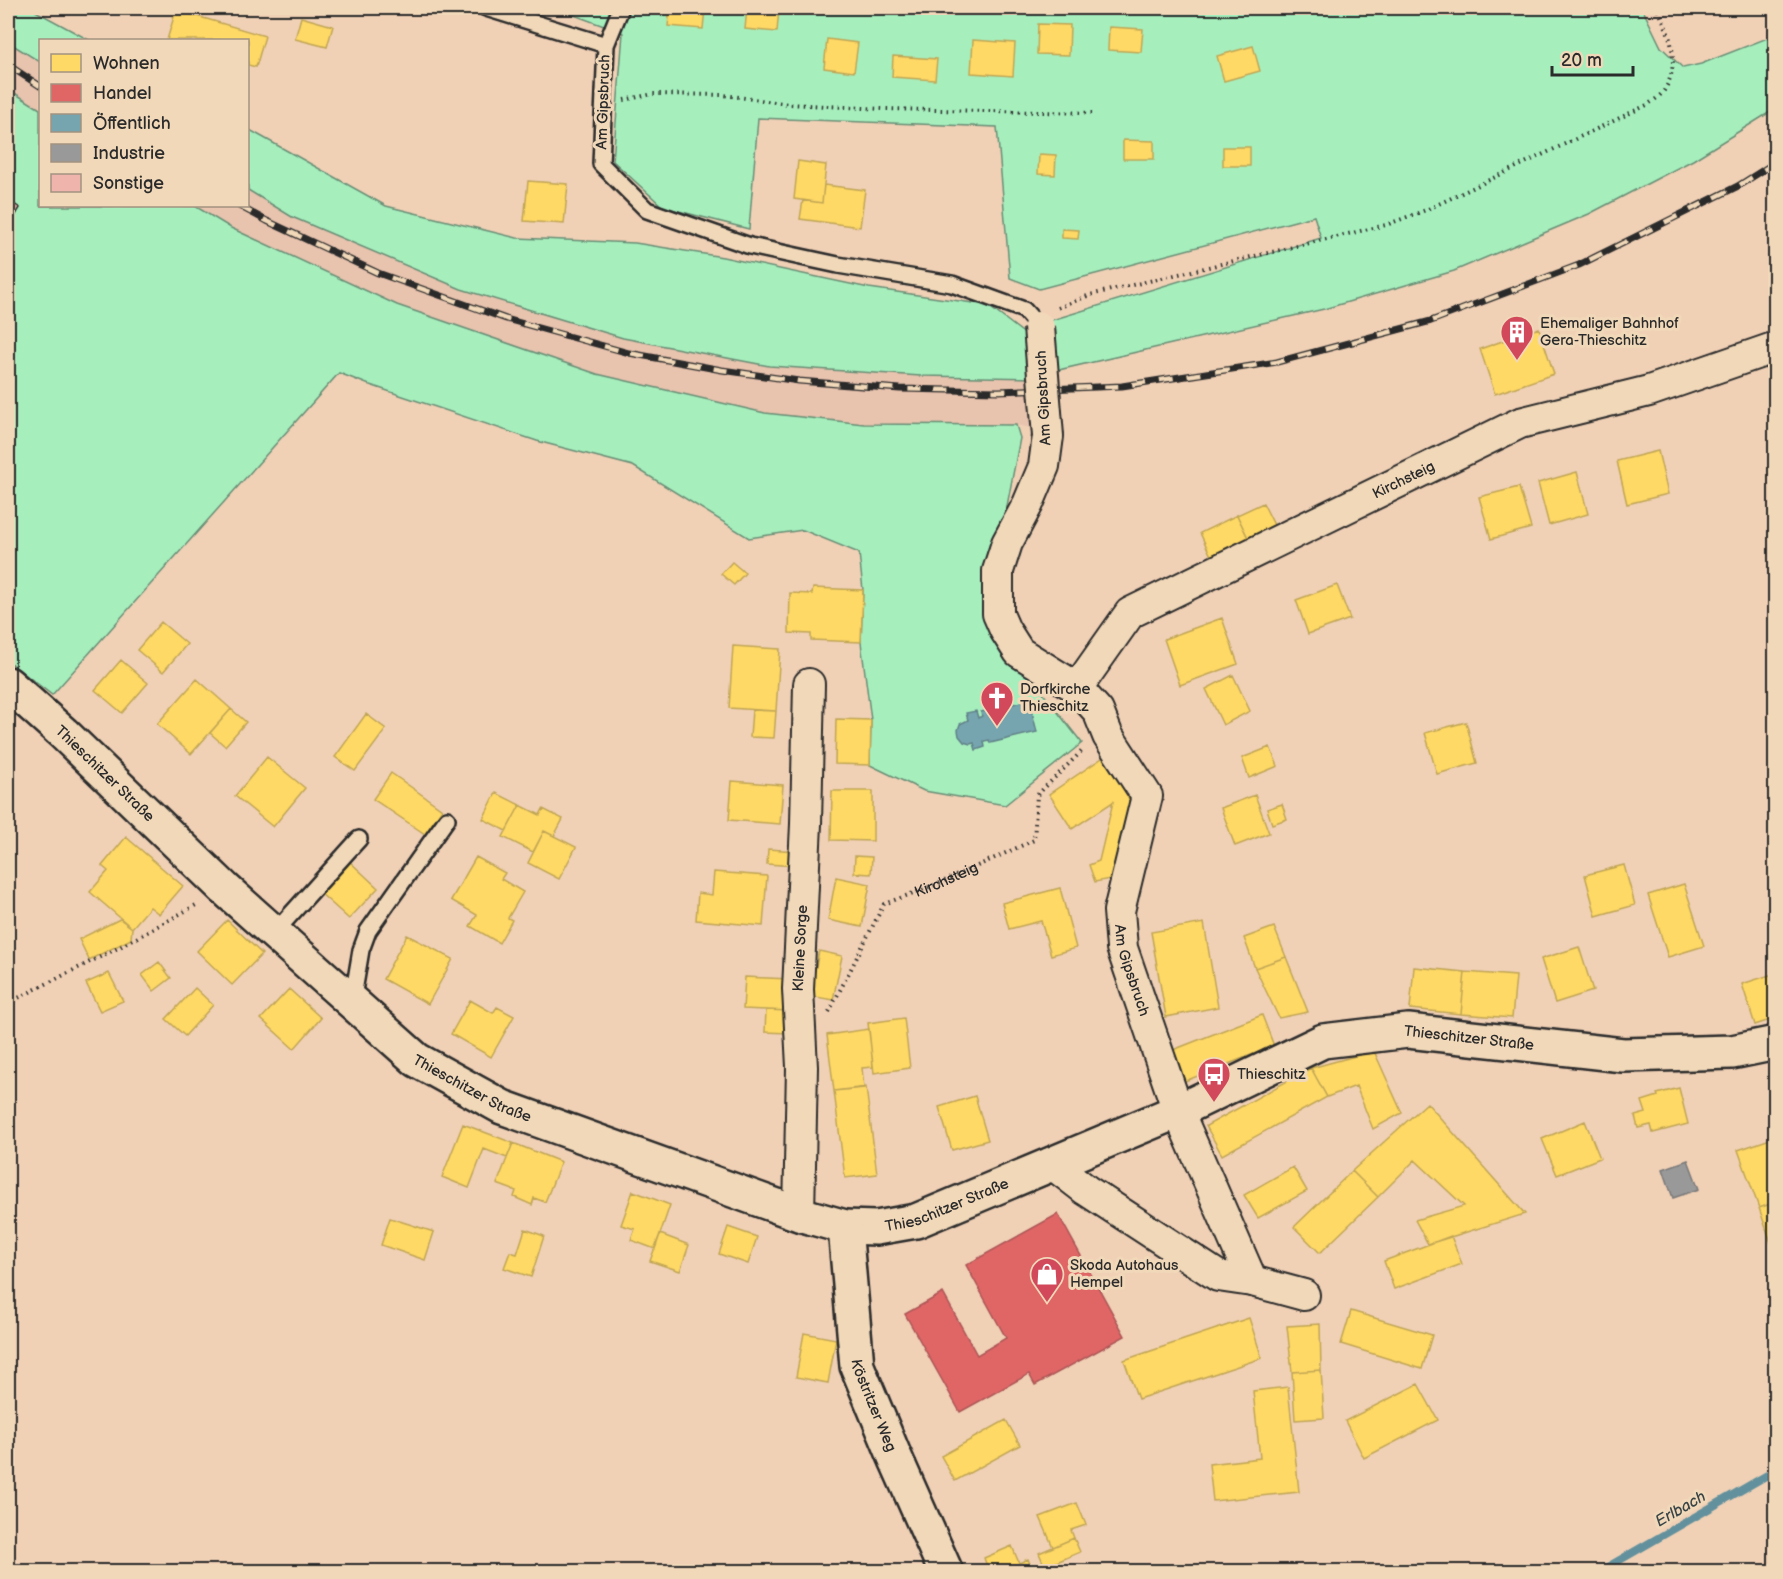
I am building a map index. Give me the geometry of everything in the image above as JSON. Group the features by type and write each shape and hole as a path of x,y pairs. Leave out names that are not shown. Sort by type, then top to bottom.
{"main road":[{"name":"Thieschitzer Straße","path":"8,684 63,733 225,889 417,1060 502,1107 799,1214 845,1227 876,1228 916,1221 1178,1111 1323,1041 1408,1031 1623,1055 1732,1052 1776,1043"},
{"name":"Köstritzer Weg","path":"845,1227 857,1366 946,1572"}],"street":[{"name":"Am Gipsbruch","path":"1036,324 1048,436 1044,466 1028,504 1007,543 998,572 998,615 1019,652 1077,688 1098,711 1108,736 1147,796 1119,911 1122,948 1178,1111"},
{"name":"Kirchsteig","path":"1077,688 1130,613 1140,608 1520,423 1649,392 1776,347"},
{"name":"Kleine Sorge","path":"799,1214 802,1067 798,989 806,824 809,684"},
{"path":"1178,1111 1252,1281"},
{"path":"1052,1163 1086,1190 1218,1276 1252,1281 1304,1295"}],"lane":[{"name":"Am Gipsbruch","path":"486,8 606,45 601,164 647,210 750,246 838,265 952,284 1024,310 1036,324"},
{"path":"606,45 621,8"},
{"path":"352,1003 361,950 368,931 447,819"},
{"path":"274,933 359,839"}],"path":[{"path":"1036,324 1043,314 1090,296 1386,225 1426,210 1647,105 1664,91 1672,69 1669,31 1657,8"},
{"path":"603,105 653,94 724,95 789,104 1094,113"},
{"name":"Kirchsteig","path":"828,1014 884,904 938,884 1034,840 1037,795 1085,748 1098,711"},
{"path":"8,1003 120,947 225,889"}],"shaded area":[{"path":"8,42 39,61 39,108 8,89"},
{"path":"249,191 293,217 461,289 623,338 769,366 921,376 1034,378 1036,429 1016,425 863,424 765,413 597,374 397,305 231,228 197,207 249,207"}],"green space":[{"path":"8,8 30,8 87,39 39,39 39,61 8,42"},
{"path":"555,8 1642,8 1661,47 1683,68 1701,64 1775,35 1775,109 1693,160 1589,214 1454,271 1324,309 1054,371 1042,323 1321,238 1314,216 1039,289 1010,278 997,127 758,118 749,229 663,207 613,161 623,33"},
{"path":"8,89 39,108 39,207 197,207 231,228 397,305 597,374 765,413 864,424 1016,425 1020,438 993,579 1012,654 1082,743 1005,805 924,791 870,765 871,720 861,642 863,590 859,553 803,530 749,538 633,466 537,441 339,373 52,695 8,661"},
{"path":"249,130 386,206 517,238 635,243 723,257 869,288 987,305 1030,338 1034,378 921,376 769,366 623,338 461,289 292,217 249,191"}],"building: Wohnen":[{"path":"670,8 705,8 703,29 668,26"},
{"path":"747,8 779,8 777,32 745,29"},
{"path":"176,10 265,36 256,67 249,65 249,39 167,39"},
{"path":"301,17 333,26 327,47 295,39"},
{"path":"1038,24 1070,25 1069,55 1037,54"},
{"path":"1109,27 1143,29 1141,52 1108,50"},
{"path":"827,39 858,43 854,72 824,68"},
{"path":"973,40 1015,43 1013,76 971,73"},
{"path":"1253,46 1260,71 1224,81 1217,56"},
{"path":"893,56 937,59 935,80 892,77"},
{"path":"1123,140 1154,141 1154,159 1123,159"},
{"path":"1223,147 1250,147 1250,166 1223,166"},
{"path":"1039,154 1056,155 1055,175 1038,174"},
{"path":"798,161 826,165 822,203 794,199"},
{"path":"528,181 568,184 564,224 524,221"},
{"path":"824,185 865,190 860,227 800,219 803,200 822,203"},
{"path":"1062,229 1079,230 1078,239 1062,238"},
{"name":"Ehemaliger Bahnhof Gera-Thieschitz","path":"1539,328 1554,374 1495,394 1480,349"},
{"path":"1658,451 1668,494 1627,504 1617,461"},
{"path":"1577,472 1588,514 1549,525 1538,483"},
{"path":"1519,487 1531,528 1491,539 1479,497"},
{"path":"1263,503 1274,525 1248,538 1237,515"},
{"path":"1237,515 1251,544 1214,562 1200,533"},
{"path":"732,562 745,573 734,585 721,574"},
{"path":"1337,585 1350,619 1308,634 1296,600"},
{"path":"813,588 863,590 861,642 811,640 811,634 789,633 790,593 812,594"},
{"path":"1222,618 1238,664 1180,685 1164,639"},
{"path":"161,622 187,644 163,672 137,650"},
{"path":"733,646 780,649 776,711 729,708"},
{"path":"121,660 148,683 122,713 95,690"},
{"path":"1233,675 1250,711 1223,725 1206,689"},
{"path":"197,679 231,709 191,754 157,724"},
{"path":"231,709 246,722 225,746 210,733"},
{"path":"752,710 776,711 774,738 750,737"},
{"path":"366,714 386,729 355,771 335,757"},
{"path":"836,719 871,720 870,765 835,764"},
{"path":"1466,722 1477,763 1437,774 1425,733"},
{"path":"1270,747 1278,766 1249,778 1242,758"},
{"path":"1111,752 1140,800 1120,877 1095,882 1089,865 1099,861 1113,802 1072,829 1049,794"},
{"path":"267,757 305,788 273,827 235,796"},
{"path":"391,773 442,809 425,834 373,799"},
{"path":"732,781 783,785 780,824 729,820"},
{"path":"832,791 873,791 873,841 831,840"},
{"path":"496,793 520,805 506,831 483,819"},
{"path":"1255,795 1269,833 1235,846 1221,808"},
{"path":"1282,804 1287,819 1272,824 1267,809"},
{"path":"520,805 540,815 543,809 563,819 554,836 544,831 533,852 503,837"},
{"path":"544,831 576,847 559,879 528,863"},
{"path":"126,837 183,886 159,914 150,907 132,928 90,892 108,871 102,866"},
{"path":"768,849 796,851 795,866 767,864"},
{"path":"855,856 872,857 871,874 854,873"},
{"path":"476,857 505,873 501,879 523,892 508,918 512,920 499,943 470,926 477,915 451,900"},
{"path":"348,860 378,888 349,919 319,892"},
{"path":"1624,865 1635,905 1596,916 1585,875"},
{"path":"714,872 767,876 763,926 696,920 698,893 712,895"},
{"path":"836,877 870,884 862,927 828,920"},
{"path":"1684,884 1704,946 1668,957 1648,895"},
{"path":"1060,888 1076,948 1051,955 1041,921 1009,929 1002,903"},
{"path":"120,919 132,928 131,939 89,960 79,939"},
{"path":"227,920 262,954 232,985 197,951"},
{"path":"1204,923 1218,1007 1166,1017 1151,932"},
{"path":"1274,927 1286,957 1255,968 1244,938"},
{"path":"407,935 453,959 428,1004 383,979"},
{"path":"1579,947 1593,991 1555,1003 1541,959"},
{"path":"819,951 842,956 833,1000 810,996"},
{"path":"1286,957 1308,1012 1279,1018 1255,968"},
{"path":"159,962 171,978 154,991 142,975"},
{"path":"1414,967 1465,972 1461,1014 1410,1009"},
{"path":"1465,972 1516,976 1512,1018 1461,1014"},
{"path":"109,973 123,1001 100,1011 86,983"},
{"path":"1776,973 1776,1018 1755,1025 1742,984"},
{"path":"745,977 791,979 790,1011 743,1009"},
{"path":"195,988 213,1005 185,1036 166,1019"},
{"path":"289,989 321,1018 294,1049 261,1019"},
{"path":"470,1000 493,1013 497,1007 514,1016 491,1057 451,1034"},
{"path":"766,1010 790,1011 788,1033 765,1032"},
{"path":"1262,1015 1274,1046 1185,1081 1173,1050"},
{"path":"904,1018 910,1068 874,1073 868,1023"},
{"path":"869,1029 873,1067 862,1068 864,1088 834,1091 827,1035"},
{"path":"1374,1051 1402,1113 1373,1129 1356,1086 1327,1097 1311,1068"},
{"path":"1311,1068 1327,1097 1222,1155 1206,1126"},
{"path":"866,1087 877,1174 845,1178 834,1091"},
{"path":"1679,1088 1688,1124 1653,1133 1651,1125 1638,1128 1635,1116 1646,1113 1642,1101"},
{"path":"975,1096 988,1140 952,1150 939,1107"},
{"path":"1427,1103 1525,1214 1428,1244 1415,1220 1464,1206 1415,1160 1378,1197 1352,1171"},
{"path":"1585,1121 1600,1158 1557,1175 1542,1139"},
{"path":"463,1124 513,1143 507,1158 484,1149 469,1188 442,1177"},
{"path":"1776,1137 1776,1202 1759,1208 1738,1150"},
{"path":"513,1143 561,1162 545,1202 534,1198 532,1205 514,1197 516,1191 497,1184"},
{"path":"1293,1167 1307,1191 1258,1218 1244,1195"},
{"path":"1352,1171 1378,1197 1320,1253 1294,1227"},
{"path":"633,1191 670,1205 655,1249 631,1240 635,1229 621,1225"},
{"path":"1776,1202 1776,1257 1759,1208"},
{"path":"390,1218 434,1232 425,1260 381,1245"},
{"path":"728,1227 757,1237 748,1264 719,1254"},
{"path":"525,1229 544,1236 531,1277 504,1268 510,1252 517,1254"},
{"path":"660,1234 689,1245 680,1271 650,1261"},
{"path":"1451,1236 1462,1264 1394,1289 1384,1261"},
{"path":"1351,1311 1432,1335 1422,1369 1341,1344"},
{"path":"1249,1318 1262,1358 1138,1399 1124,1360"},
{"path":"1320,1324 1321,1370 1292,1372 1287,1326"},
{"path":"804,1333 836,1339 828,1383 796,1377"},
{"path":"1321,1370 1324,1418 1295,1420 1292,1372"},
{"path":"1418,1384 1438,1420 1364,1458 1345,1421"},
{"path":"1288,1387 1299,1492 1213,1501 1209,1464 1260,1458 1253,1391"},
{"path":"1006,1420 1020,1445 955,1481 941,1456"},
{"path":"1077,1503 1086,1525 1071,1530 1074,1538 1053,1547 1040,1517"},
{"path":"1074,1538 1080,1552 1045,1567 1039,1553"},
{"path":"1012,1546 1019,1563 1028,1559 1033,1572 989,1572 984,1558"}],"building: Handel":[{"name":"Skoda Autohaus Hempel","path":"1058,1214 1125,1336 1035,1385 1029,1374 960,1412 905,1314 943,1293 977,1355 1006,1338 966,1265"}],"building: Öffentlich":[{"name":"Dorfkirche Thieschitz","path":"1029,700 1037,732 990,743 989,740 984,741 985,747 976,750 974,743 964,742 959,736 960,724 968,720 966,713 976,711 978,718 982,716 981,712"}],"building: Industrie":[{"path":"1688,1160 1699,1189 1673,1198 1663,1169"}],"building: Sonstige":[{"path":"8,200 20,208 8,228"}],"waterway":[{"name":"Erlbach","path":"1599,1572 1776,1470"}],"railway":[{"path":"8,65 39,85"},
{"path":"241,207 378,273 506,319 629,353 799,381 900,389 998,391 1122,386 1277,362 1431,321 1579,265 1738,186 1776,162"}],"place":[{"name":"Ehemaliger Bahnhof Gera-Thieschitz","path":"1517,361"},
{"name":"Dorfkirche Thieschitz","path":"997,727"},
{"name":"Thieschitz","path":"1214,1103"},
{"name":"Skoda Autohaus Hempel","path":"1047,1303"}]}
